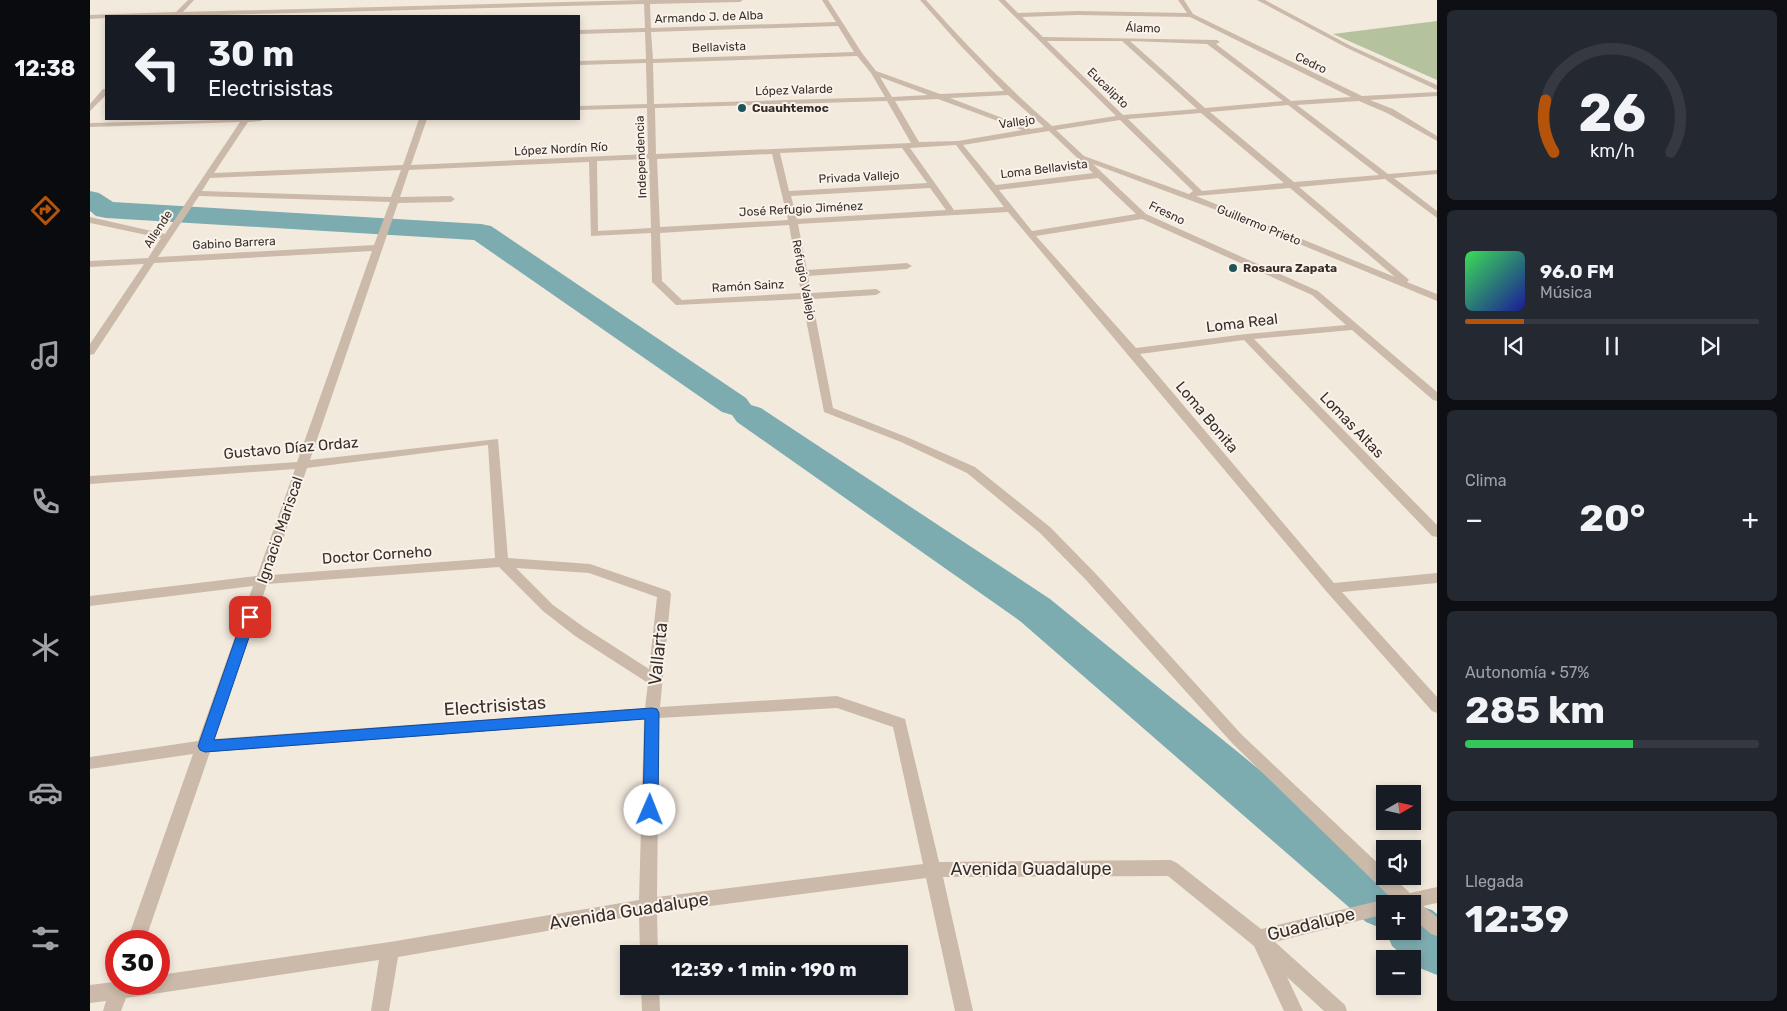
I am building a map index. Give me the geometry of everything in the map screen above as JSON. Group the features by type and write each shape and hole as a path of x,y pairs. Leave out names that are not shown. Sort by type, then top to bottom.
{"street":[{"path":"178,15 191,0"},
{"path":"458,15 464,0"},
{"path":"205,15 647,1 740,0"},
{"path":"825,0 859,54 874,72 916,144"},
{"name":"Fresno","path":"923,0 961,43 1010,92 1051,128 1143,216 1315,293 1437,398"},
{"name":"Eucalipto","path":"1001,0 1122,117 1149,146 1200,193"},
{"name":"Cedro","path":"1181,0 1191,15 1244,43 1390,111 1437,139"},
{"path":"1260,0 1267,2 1349,47 1437,88"},
{"name":"Independencia","path":"647,1 656,230 656,282 680,303"},
{"path":"1017,15 1077,13 1191,15"},
{"path":"90,17 105,16"},
{"name":"Armando J. de Alba","path":"580,32 841,24"},
{"path":"1124,39 1204,110 1414,288"},
{"name":"Álamo","path":"1042,40 1124,39 1244,43"},
{"path":"1209,42 1437,215"},
{"name":"Bellavista","path":"580,63 859,54"},
{"path":"874,72 1029,131"},
{"path":"90,109 105,92"},
{"name":"López Valarde","path":"580,108 889,98 1010,92"},
{"name":"Vallejo","path":"916,144 958,143 1122,117 1290,103 1437,94"},
{"path":"90,125 219,120"},
{"name":"Allende","path":"90,352 244,120"},
{"name":"Ignacio Mariscal","path":"140,930 423,120"},
{"name":"Loma Bonita","path":"958,143 1030,234 1133,352 1331,588 1437,707"},
{"name":"López Nordín Río","path":"208,176 916,144"},
{"path":"904,145 952,213"},
{"name":"Refugio Vallejo","path":"775,151 793,222 828,410 905,440 971,470 1045,530 1092,577 1237,739 1397,895"},
{"name":"Guillermo Prieto","path":"1079,156 1230,212 1437,298"},
{"name":"José Refugio Jiménez","path":"593,159 594,234 1010,209"},
{"path":"1181,194 1437,172"},
{"name":"Loma Bellavista","path":"993,188 1098,175"},
{"name":"Privada Vallejo","path":"787,194 933,185"},
{"path":"195,195 394,202 451,199"},
{"path":"1030,234 1143,216"},
{"path":"90,220 169,235"},
{"name":"Gabino Barrera","path":"90,264 380,245"},
{"path":"803,273 907,266"},
{"name":"Ramón Sainz","path":"680,303 876,292"},
{"name":"Loma Real","path":"1133,352 1246,337 1354,327"},
{"name":"Lomas Altas","path":"1246,337 1437,533"},
{"name":"Gustavo Díaz Ordaz","path":"90,480 303,465 494,441 502,562"},
{"path":"502,562 548,608 580,632 655,680"},
{"name":"Doctor Corneho","path":"90,601 262,580 502,562 590,568 664,594"},
{"path":"1331,588 1437,578"},
{"name":"Vallarta","path":"649,945 652,713 664,594"},
{"name":"Electrisistas","path":"90,763 205,746 652,713 837,702 900,723 933,870"},
{"name":"Avenida Guadalupe","path":"170,980 390,950 648,906 933,870 1171,868"},
{"name":"Guadalupe","path":"1171,868 1258,938 1376,908"},
{"path":"933,870 964,1011"},
{"path":"1421,900 1437,895"},
{"path":"1421,916 1437,928"},
{"path":"1258,938 1294,1011"},
{"path":"1258,938 1338,1011"},
{"path":"380,1011 390,950"},
{"name":"Avenida Guadalupe","path":"90,994 105,990"},
{"path":"112,1011 117,995"},
{"path":"650,995 651,1011"}],"green space":[{"path":"1437,21 1437,80 1333,34"}],"waterway":[{"path":"90,199 106,210 481,232 734,405"},
{"path":"749,415 1035,610 1376,897"},
{"path":"1421,936 1437,949"}],"place":[{"name":"Cuauhtemoc","path":"742,108"},
{"name":"Rosaura Zapata","path":"1233,268"}],"route":[{"path":"250,617 205,746 652,713 650,810"}]}
